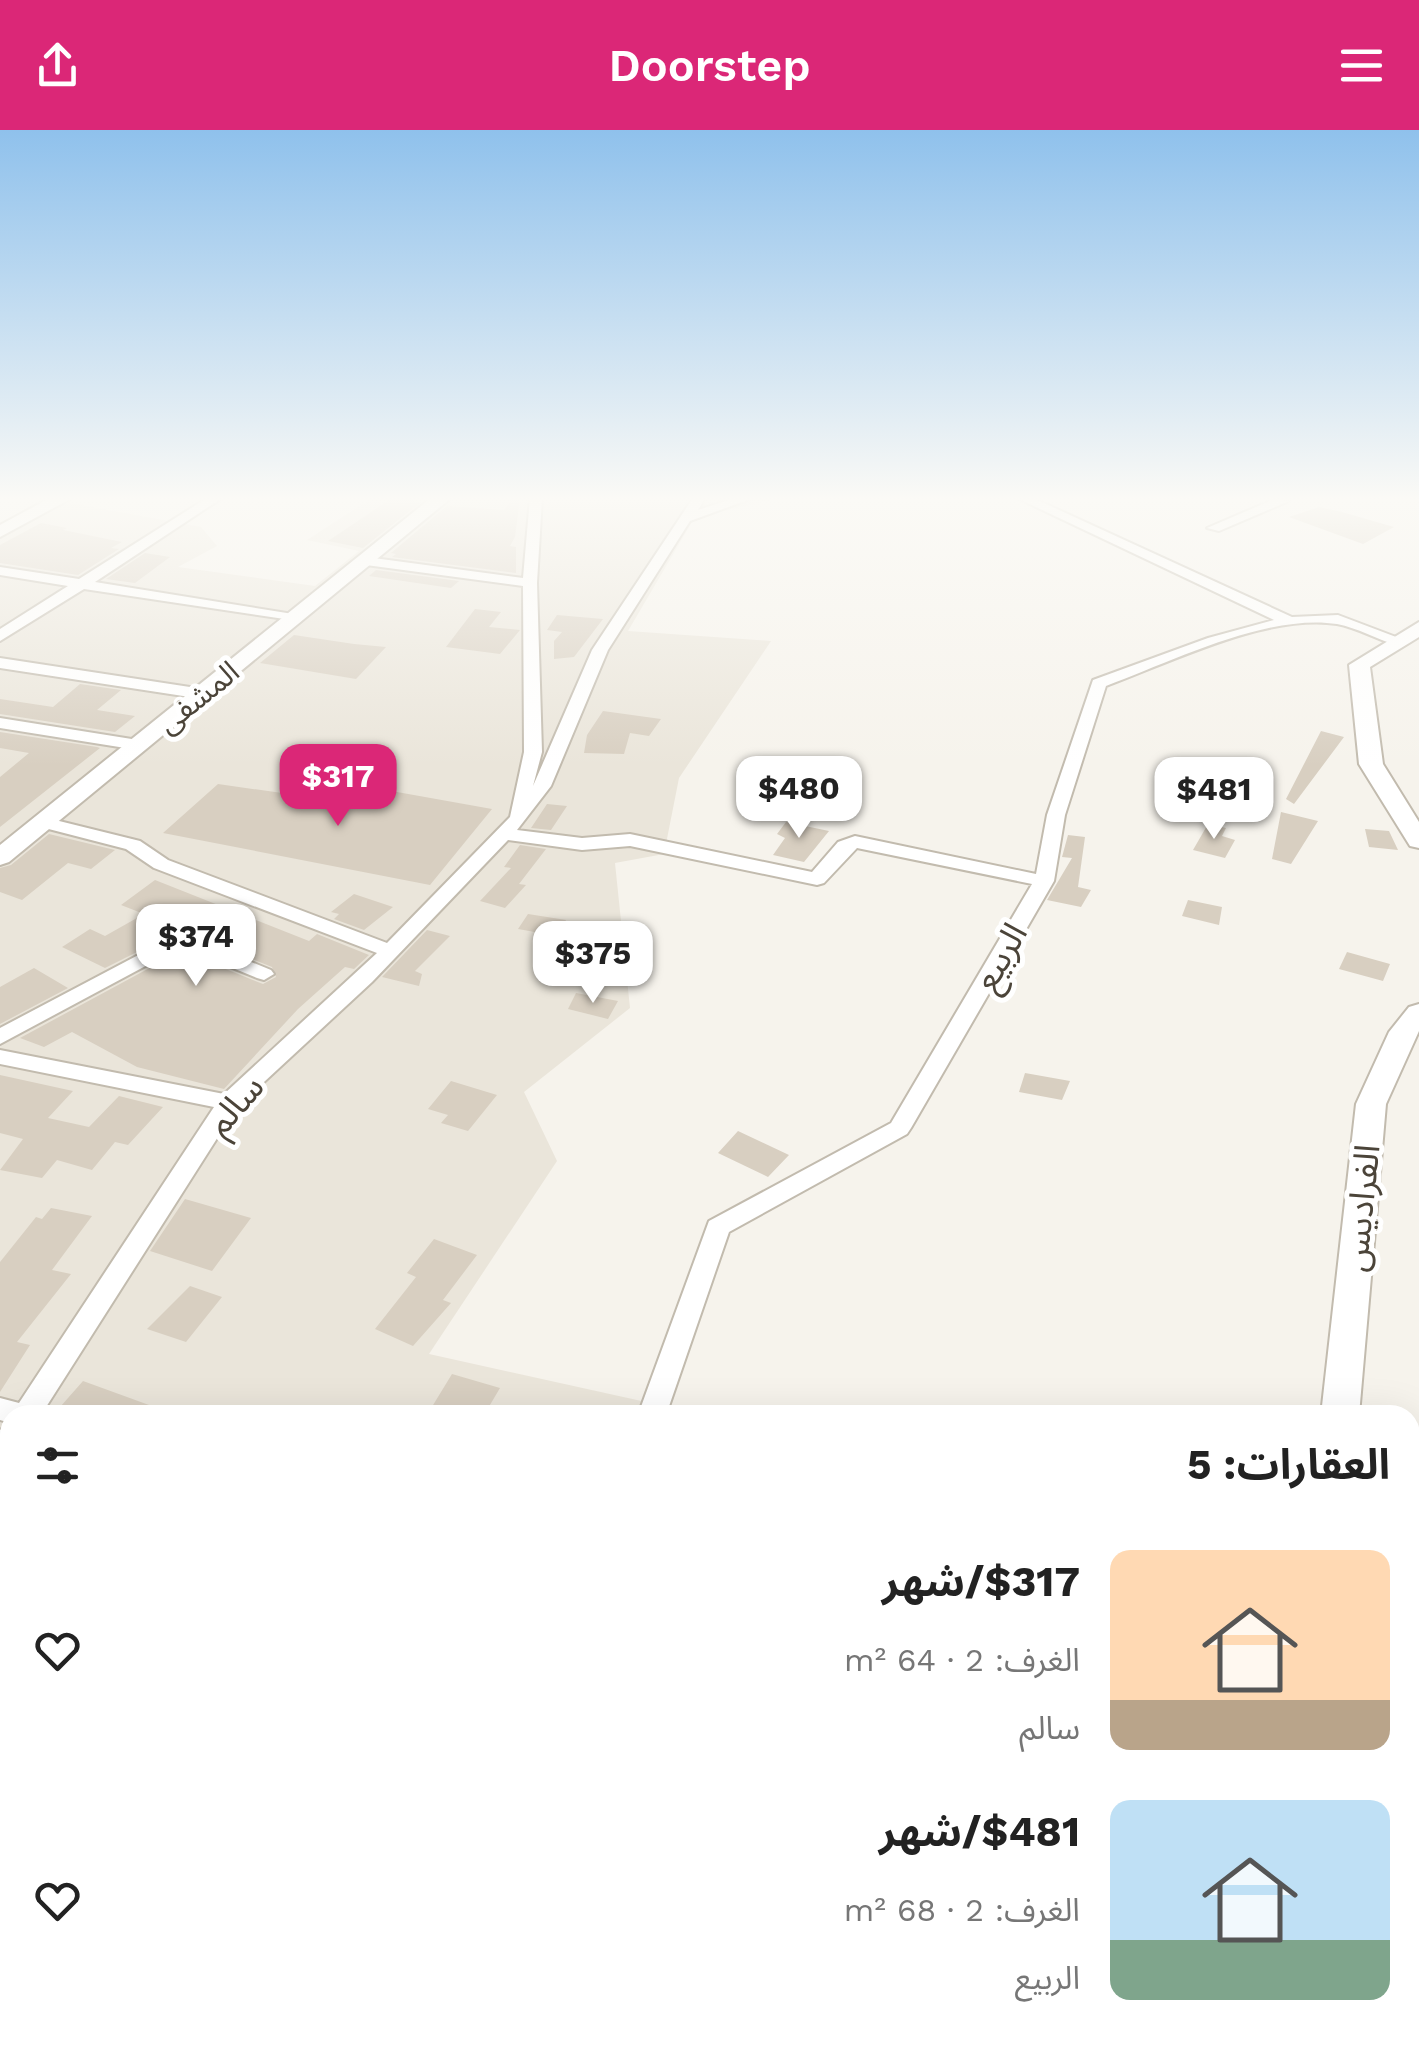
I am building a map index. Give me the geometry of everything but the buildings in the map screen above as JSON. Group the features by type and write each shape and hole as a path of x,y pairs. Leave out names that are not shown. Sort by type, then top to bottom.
{"street":[{"path":"0,636 74,587"},
{"path":"108,587 292,618"},
{"name":"المشفى","path":"0,858 332,587"},
{"path":"530,587 533,752 505,831 582,844 630,840 817,879 845,846 855,842 1044,881"},
{"name":"سالم","path":"30,1405 230,1102 390,951 505,831 542,786 600,650 642,587"},
{"path":"1214,587 1288,622"},
{"name":"الربيع","path":"656,1405 718,1227 898,1128 1044,881 1056,815 1099,684 1288,622 1335,619 1396,640"},
{"path":"1419,628 1358,665 1371,764 1419,841"},
{"path":"0,662 202,694"},
{"path":"0,724 138,745"},
{"path":"43,822 133,846 176,871 390,951"},
{"path":"0,1036 180,939 264,974"},
{"name":"الفراديس","path":"1341,1405 1372,1104 1403,1032 1419,1013"},
{"path":"0,1057 230,1102"}],"shaded area":[{"path":"0,587 654,587 628,631 771,641 679,778 664,854 615,863 630,1008 524,1092 557,1161 429,1354 659,1405 0,1405"}]}
